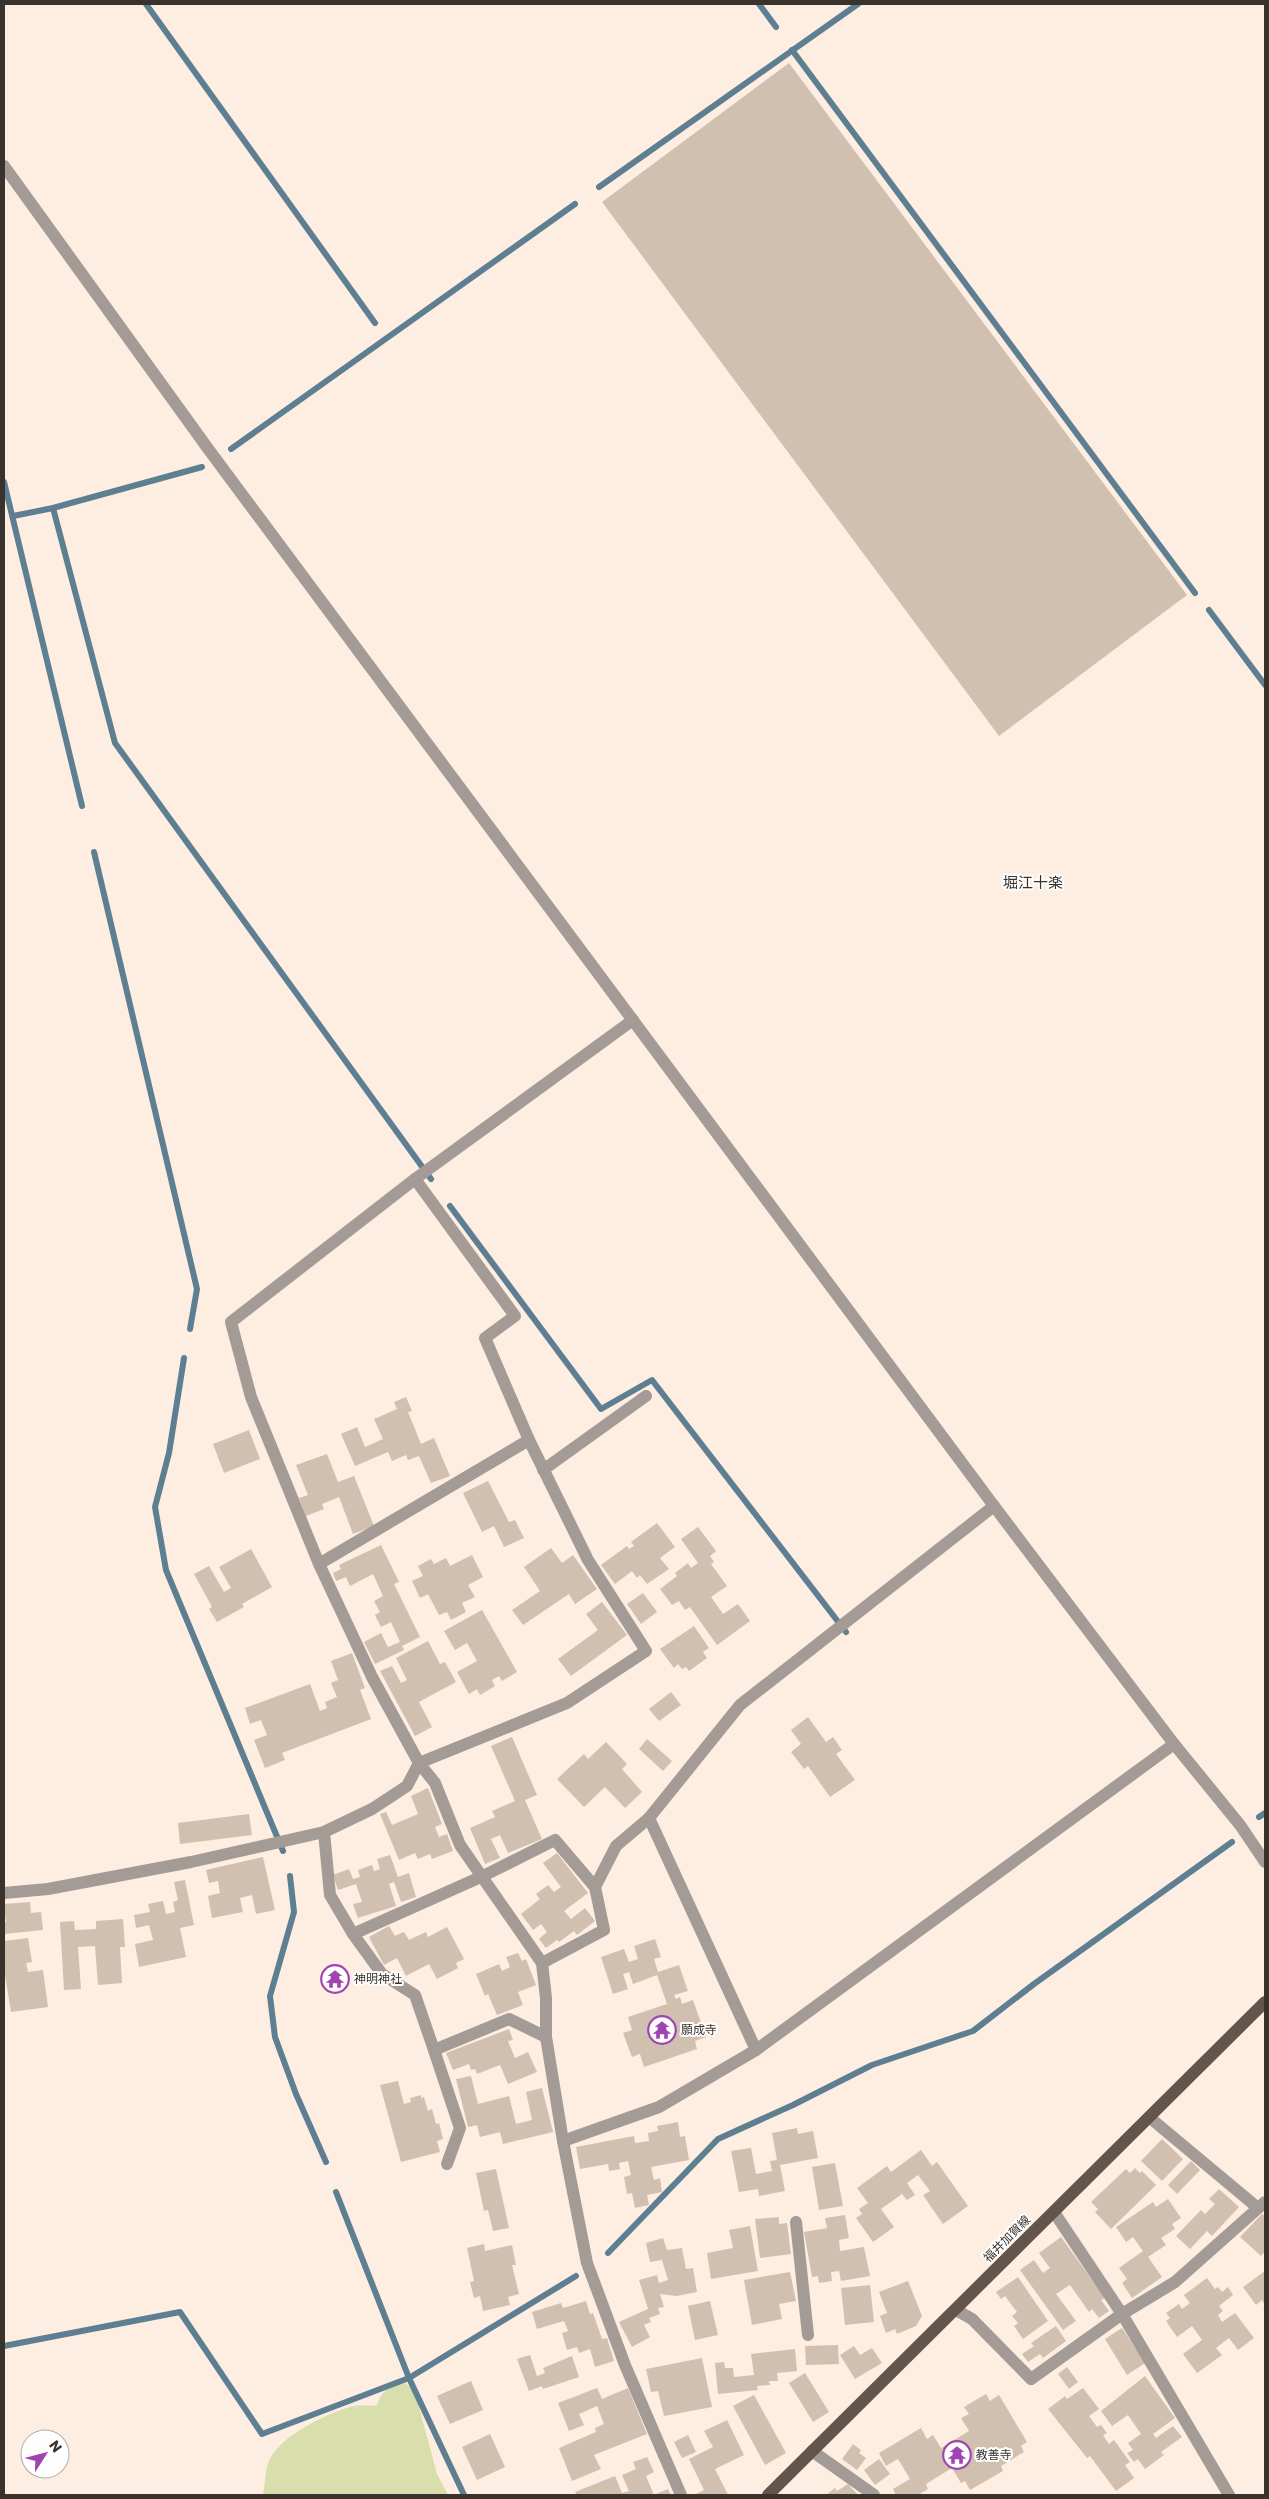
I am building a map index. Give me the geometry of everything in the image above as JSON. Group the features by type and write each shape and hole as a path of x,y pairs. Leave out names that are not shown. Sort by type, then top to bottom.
{"main road":[{"name":"福井加賀線","path":"768,2495 1265,2002"}],"street":[{"path":"4,166 209,450 632,1020 994,1506 1174,1744 1240,1825 1265,1862"},
{"path":"632,1020 416,1179 231,1322 251,1397 319,1564 372,1677 419,1764 434,1783 460,1844 542,1963 546,1998 546,2037 562,2141 586,2263 598,2298 681,2495"},
{"path":"4,1892 48,1889 191,1862 324,1832 372,1809 406,1786 419,1764 567,1702 646,1651 588,1560 529,1440 485,1338 515,1316 416,1179"},
{"path":"543,1470 646,1396"},
{"path":"319,1564 529,1440"},
{"path":"595,1887 616,1846 649,1818 740,1705 994,1506"},
{"path":"562,2141 659,2107 756,2050 1174,1744"},
{"path":"649,1818 756,2050"},
{"path":"324,1832 330,1895 353,1934 382,1974 415,1995 460,2128 446,2164"},
{"path":"353,1934 483,1876 555,1840 595,1887 604,1930 542,1963"},
{"path":"434,2050 508,2019 546,2037"},
{"path":"956,2310 972,2319 1031,2379 1122,2314 1175,2282 1262,2205 1149,2117"},
{"path":"1054,2212 1122,2314 1230,2495"},
{"path":"796,2222 808,2336"},
{"path":"812,2451 874,2495"}],"green space":[{"path":"406,2383 415,2392 437,2474 448,2495 263,2495 269,2461 274,2452 294,2434 319,2419 344,2409 357,2405 377,2405 381,2396 387,2390"}],"building":[{"path":"789,63 1187,595 999,736 602,202"},
{"path":"406,1397 412,1411 408,1412 421,1444 434,1438 450,1476 431,1483 419,1456 408,1460 406,1455 392,1461 388,1452 355,1466 341,1434 357,1427 365,1447 383,1439 374,1419 397,1409 394,1402"},
{"path":"249,1430 260,1459 224,1473 213,1444"},
{"path":"327,1454 338,1482 354,1476 374,1526 353,1534 339,1497 322,1504 324,1509 306,1516 299,1498 308,1495 296,1465"},
{"path":"488,1481 509,1522 515,1520 524,1538 504,1547 494,1526 482,1532 463,1493"},
{"path":"657,1523 675,1547 660,1558 669,1569 647,1584 640,1575 637,1578 632,1571 615,1584 601,1565 627,1546 629,1549 634,1546 631,1542"},
{"path":"698,1527 716,1551 710,1556 714,1562 711,1564 727,1586 711,1597 723,1614 738,1604 750,1621 717,1645 690,1607 685,1610 679,1601 672,1605 660,1589 677,1576 675,1573 688,1563 691,1568 698,1563 681,1539"},
{"path":"381,1545 399,1582 394,1584 420,1637 402,1646 404,1650 375,1664 364,1642 381,1633 388,1647 400,1642 391,1622 381,1627 375,1615 380,1612 374,1601 383,1596 373,1574 350,1586 346,1577 336,1581 333,1573 341,1569 339,1565"},
{"path":"551,1548 562,1563 573,1555 597,1589 575,1604 569,1594 523,1625 512,1610 540,1591 524,1567"},
{"path":"251,1549 272,1587 242,1604 244,1607 217,1622 209,1609 212,1607 194,1574 209,1566 224,1592 231,1588 219,1567"},
{"path":"472,1555 483,1577 468,1585 475,1597 462,1603 466,1612 451,1620 447,1612 439,1615 428,1594 420,1598 412,1581 423,1576 418,1566 431,1559 434,1564 446,1558 450,1566"},
{"path":"643,1593 657,1612 641,1624 627,1604"},
{"path":"602,1602 627,1635 571,1676 558,1659 598,1630 586,1614"},
{"path":"482,1610 517,1672 502,1681 499,1676 492,1680 495,1686 480,1695 477,1689 469,1694 457,1672 477,1661 467,1643 455,1650 444,1631"},
{"path":"694,1626 709,1648 703,1652 707,1658 689,1671 686,1667 682,1669 678,1664 674,1668 660,1649"},
{"path":"428,1641 440,1664 445,1662 456,1682 419,1702 432,1727 415,1736 380,1671 392,1666 401,1683 407,1680 396,1658"},
{"path":"352,1653 365,1688 360,1690 371,1719 282,1753 285,1760 265,1768 254,1740 267,1735 261,1720 250,1724 245,1708 310,1684 320,1711 327,1708 325,1702 337,1697 331,1683 338,1680 331,1661"},
{"path":"671,1692 681,1705 659,1721 649,1709"},
{"path":"808,1717 826,1742 833,1737 842,1750 836,1754 855,1780 830,1797 808,1766 804,1769 791,1752 801,1744 791,1730"},
{"path":"512,1737 537,1795 525,1800 542,1839 508,1853 500,1835 491,1839 500,1858 485,1864 470,1828 495,1817 492,1811 515,1801 491,1746"},
{"path":"647,1739 672,1761 663,1771 639,1749"},
{"path":"606,1742 627,1764 622,1769 642,1792 625,1808 605,1787 584,1807 557,1779 584,1754 588,1759"},
{"path":"428,1788 442,1824 435,1827 439,1837 447,1834 453,1851 432,1859 430,1854 418,1859 415,1853 399,1860 380,1814 386,1812 392,1825 418,1814 411,1796"},
{"path":"249,1814 252,1835 180,1844 178,1823"},
{"path":"557,1853 588,1893 564,1911 571,1919 585,1908 595,1921 577,1935 574,1931 559,1942 557,1940 546,1948 539,1939 547,1932 541,1924 533,1930 521,1914 540,1899 536,1894 548,1885 554,1892 561,1887 543,1863"},
{"path":"390,1855 398,1877 409,1873 416,1897 401,1902 394,1882 389,1884 396,1906 358,1918 353,1904 362,1902 356,1884 338,1890 333,1875 349,1869 353,1879 360,1877 358,1870 372,1865 374,1871 380,1869 377,1859"},
{"path":"263,1857 275,1910 256,1914 252,1895 240,1898 243,1912 212,1918 208,1896 220,1893 218,1881 209,1883 206,1870"},
{"path":"185,1880 194,1925 180,1928 186,1957 139,1967 135,1944 153,1940 149,1925 136,1928 134,1915 150,1912 148,1904 163,1901 166,1914 175,1912 173,1902 178,1900 174,1882"},
{"path":"30,1902 31,1913 41,1912 43,1930 4,1934 4,1922 6,1922 4,1904"},
{"path":"123,1919 125,1947 120,1947 122,1983 98,1985 95,1946 78,1947 81,1989 64,1990 60,1922 74,1921 75,1930 96,1929 96,1921"},
{"path":"389,1926 395,1936 404,1932 409,1940 426,1932 428,1937 447,1927 464,1959 456,1963 458,1968 437,1979 429,1964 406,1976 397,1958 384,1965 369,1937"},
{"path":"28,1938 32,1962 26,1963 28,1972 43,1970 48,2007 11,2012 4,1969 4,1941"},
{"path":"655,1939 661,1957 654,1959 658,1972 679,1965 688,1991 674,1995 676,1999 680,1997 682,2004 693,2000 706,2037 695,2041 697,2049 644,2067 640,2054 632,2057 623,2033 632,2030 628,2017 667,2004 657,1975 633,1984 629,1972 623,1974 628,1989 613,1994 601,1957 624,1949 629,1962 638,1959 634,1946"},
{"path":"518,1953 522,1961 526,1959 536,1985 518,1992 523,2005 497,2015 488,1994 485,1996 476,1974 499,1964 502,1971 510,1967 506,1957"},
{"path":"509,2029 513,2040 508,2041 515,2058 528,2052 537,2072 508,2084 500,2065 477,2074 475,2069 471,2070 469,2064 453,2070 446,2053"},
{"path":"471,2076 478,2104 509,2096 516,2124 532,2120 526,2092 542,2088 553,2132 503,2144 500,2132 480,2137 477,2125 468,2127 456,2079"},
{"path":"398,2081 404,2104 411,2102 410,2098 421,2095 421,2098 424,2097 428,2111 432,2109 436,2124 439,2123 443,2139 437,2141 440,2152 401,2162 380,2085"},
{"path":"678,2122 680,2137 685,2136 689,2160 651,2167 654,2180 660,2178 662,2192 647,2195 649,2205 635,2208 632,2193 627,2194 624,2177 631,2175 628,2161 619,2163 620,2169 609,2171 608,2164 580,2169 576,2147 634,2136 635,2143 649,2141 648,2133 658,2131 657,2126"},
{"path":"797,2128 798,2134 813,2131 818,2158 780,2165 785,2191 759,2196 758,2189 739,2192 731,2151 751,2148 756,2174 772,2171 770,2161 777,2160 772,2133"},
{"path":"1162,2139 1183,2159 1162,2181 1141,2161"},
{"path":"921,2150 932,2166 937,2162 968,2206 943,2224 923,2195 930,2191 918,2175 907,2183 915,2195 907,2200 902,2194 881,2209 894,2227 873,2242 856,2218 862,2214 859,2209 868,2203 857,2188 887,2166 891,2172"},
{"path":"1191,2161 1200,2170 1177,2194 1168,2185"},
{"path":"835,2163 843,2206 819,2210 812,2167"},
{"path":"1135,2168 1140,2173 1142,2171 1156,2185 1111,2229 1095,2212 1098,2209 1091,2202 1126,2169 1130,2173"},
{"path":"496,2169 509,2228 493,2231 488,2210 484,2211 476,2173"},
{"path":"1219,2189 1239,2207 1212,2236 1207,2231 1190,2249 1176,2236 1201,2210 1205,2214 1215,2204 1209,2199"},
{"path":"1168,2199 1181,2218 1172,2224 1175,2229 1161,2238 1166,2245 1148,2257 1162,2277 1132,2298 1122,2283 1127,2279 1119,2268 1143,2251 1133,2237 1126,2242 1116,2227 1153,2202 1156,2207"},
{"path":"1262,2214 1265,2216 1265,2251 1261,2256 1240,2237"},
{"path":"845,2215 849,2238 839,2240 840,2251 864,2247 870,2276 841,2281 839,2271 831,2272 832,2281 819,2283 818,2276 812,2277 804,2232 827,2228 825,2218"},
{"path":"779,2217 779,2224 787,2223 791,2254 760,2258 755,2219"},
{"path":"750,2226 758,2271 711,2279 707,2253 733,2248 729,2230"},
{"path":"1061,2237 1105,2298 1101,2300 1109,2311 1099,2318 1092,2309 1089,2312 1070,2285 1056,2294 1076,2321 1063,2330 1020,2270 1034,2260 1043,2273 1050,2268 1039,2253"},
{"path":"663,2238 667,2250 682,2248 686,2269 693,2268 697,2292 676,2296 660,2294 664,2307 658,2308 660,2314 649,2318 651,2322 644,2325 650,2337 632,2347 619,2322 648,2309 639,2280 657,2275 659,2283 668,2280 662,2260 650,2262 646,2243"},
{"path":"484,2244 485,2251 512,2245 516,2265 512,2265 519,2294 508,2297 510,2305 483,2311 480,2296 474,2298 470,2282 474,2281 467,2248"},
{"path":"1265,2271 1265,2305 1262,2300 1256,2305 1243,2287"},
{"path":"790,2272 796,2301 779,2304 782,2319 752,2325 744,2280"},
{"path":"1018,2277 1048,2321 1023,2339 1014,2326 1018,2323 1012,2316 1017,2312 1005,2296 1001,2299 996,2292"},
{"path":"1207,2278 1215,2289 1218,2287 1222,2292 1228,2287 1233,2295 1219,2306 1223,2311 1218,2315 1222,2322 1235,2313 1254,2338 1238,2350 1229,2338 1216,2348 1222,2355 1197,2373 1183,2354 1202,2340 1192,2326 1177,2337 1166,2321 1170,2318 1166,2313 1179,2304 1182,2309 1190,2303 1184,2295"},
{"path":"908,2281 922,2316 916,2326 897,2334 895,2329 886,2333 880,2316 887,2313 879,2292"},
{"path":"870,2285 874,2322 845,2325 841,2288"},
{"path":"586,2301 590,2314 593,2313 602,2339 607,2338 614,2361 595,2367 590,2349 579,2353 577,2347 567,2350 562,2333 568,2331 564,2321 537,2329 532,2312 561,2303 563,2308"},
{"path":"710,2301 718,2335 695,2340 688,2306"},
{"path":"1056,2326 1066,2341 1043,2358 1040,2354 1028,2362 1022,2354 1034,2346 1031,2343"},
{"path":"1122,2328 1145,2363 1127,2375 1105,2339"},
{"path":"838,2345 839,2364 806,2365 805,2346"},
{"path":"854,2346 860,2355 872,2348 882,2363 855,2379 840,2355"},
{"path":"795,2349 797,2371 777,2373 778,2381 769,2381 770,2385 757,2386 758,2390 718,2394 715,2363 724,2362 725,2368 733,2368 734,2377 754,2375 751,2354"},
{"path":"530,2355 537,2376 545,2373 543,2368 572,2356 579,2377 543,2389 542,2386 529,2391 517,2359"},
{"path":"702,2358 712,2407 664,2416 658,2391 651,2392 646,2369"},
{"path":"1067,2367 1078,2382 1069,2389 1058,2374"},
{"path":"805,2373 829,2412 813,2422 789,2383"},
{"path":"1145,2376 1175,2418 1153,2434 1156,2438 1173,2426 1182,2437 1161,2452 1164,2455 1145,2469 1138,2459 1134,2462 1127,2453 1133,2450 1128,2443 1141,2434 1128,2415 1112,2426 1101,2411"},
{"path":"471,2381 483,2410 450,2424 437,2396"},
{"path":"597,2388 602,2399 628,2388 647,2434 594,2455 601,2469 572,2481 559,2448 596,2432 595,2428 604,2424 597,2406 579,2414 584,2425 569,2431 558,2403"},
{"path":"1083,2388 1099,2409 1089,2416 1097,2427 1101,2425 1107,2433 1103,2435 1109,2444 1114,2440 1130,2462 1125,2465 1134,2478 1116,2491 1090,2456 1087,2458 1048,2409 1065,2396 1067,2399"},
{"path":"986,2394 990,2401 999,2395 1027,2442 1021,2446 1024,2452 1001,2466 1003,2471 970,2490 965,2481 961,2483 952,2468 926,2484 928,2489 918,2495 896,2495 893,2489 910,2479 898,2459 886,2466 879,2453 921,2428 927,2439 933,2435 941,2448 969,2431 961,2418 969,2414 964,2407"},
{"path":"754,2395 786,2453 765,2465 733,2406"},
{"path":"727,2420 744,2455 715,2469 728,2495 694,2495 704,2490 689,2459 713,2447 704,2431"},
{"path":"490,2434 505,2467 477,2480 462,2447"},
{"path":"688,2435 696,2452 682,2458 674,2442"},
{"path":"853,2444 861,2450 859,2453 866,2458 857,2470 842,2459"},
{"path":"647,2457 654,2472 646,2476 654,2495 577,2495 575,2492 615,2476 622,2493 629,2491 622,2475 636,2469 633,2462"},
{"path":"879,2459 890,2474 875,2485 864,2470"},
{"path":"848,2484 858,2495 826,2495 835,2488 837,2491"},
{"path":"668,2489 671,2495 654,2495"}],"waterway":[{"path":"146,4 375,323"},
{"path":"759,4 776,27"},
{"path":"599,187 858,4"},
{"path":"792,50 1195,593"},
{"path":"231,449 575,204"},
{"path":"202,467 53,508 115,743 431,1179"},
{"path":"4,482 82,806"},
{"path":"13,516 53,508"},
{"path":"1209,610 1265,685"},
{"path":"94,852 197,1289 190,1329"},
{"path":"450,1206 601,1409 652,1380 846,1632"},
{"path":"184,1358 169,1453 155,1507 166,1570 283,1851"},
{"path":"1259,1817 1265,1813"},
{"path":"608,2253 718,2139 793,2105 872,2065 973,2031 1034,1984 1232,1842"},
{"path":"290,1876 294,1912 270,1996 275,2037 296,2094 326,2162"},
{"path":"336,2192 409,2378 464,2495"},
{"path":"4,2346 180,2312 262,2434 409,2378 576,2276"}],"place":[{"name":"神明神社","path":"335,1979"},
{"name":"願成寺","path":"662,2030"},
{"name":"教善寺","path":"957,2455"}],"district":[{"name":"堀江十楽","path":"1033,883"}]}
